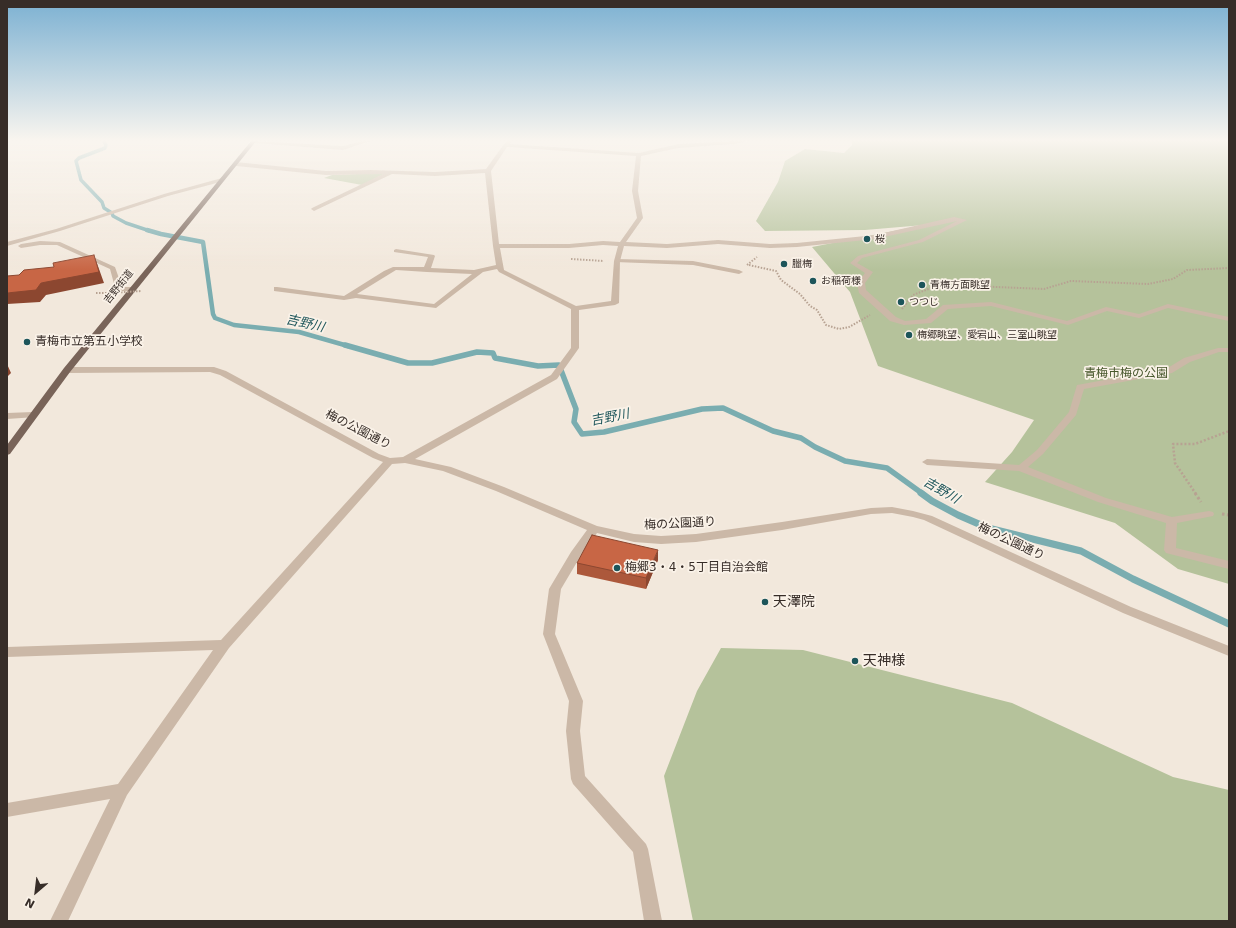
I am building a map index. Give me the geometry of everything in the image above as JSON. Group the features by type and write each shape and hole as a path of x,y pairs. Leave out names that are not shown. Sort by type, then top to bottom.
{"main road":[{"name":"吉野街道","path":"7,452 67,370 132,288 219,183"}],"street":[{"path":"7,244 166,195 210,183"},
{"path":"314,209 368,183"},
{"path":"490,183 496,246 501,271 575,308 615,303 617,261 622,243 640,218 635,191 636,183"},
{"path":"496,246 569,246 603,243 667,246 718,242 770,246 797,245 875,237 954,219 964,220 921,241 860,257 853,263 869,272 861,283 862,291 893,319 904,322 928,321 946,307 991,304 1068,323 1106,309 1139,316 1168,306 1229,319"},
{"path":"7,248 40,243 58,243 113,268 119,289 132,288"},
{"path":"396,251 432,256 427,270"},
{"path":"617,261 693,263 739,272"},
{"path":"277,289 344,298 390,270 404,268 452,272 480,271 500,266"},
{"path":"348,296 436,306 480,271"},
{"path":"405,460 554,377 575,348 575,308"},
{"path":"1021,468 1040,452 1073,413 1080,387 1169,371 1187,360 1218,350 1229,350"},
{"name":"梅の公園通り","path":"67,370 211,369 223,373 389,461 405,460 447,469 500,489 594,529 634,538 661,540 696,538 871,510 892,510 913,514 928,518 1121,607 1229,651"},
{"path":"7,416 33,415"},
{"path":"59,921 122,790 224,645 389,461"},
{"path":"927,462 1021,468 1102,500 1172,521 1210,514"},
{"path":"1172,521 1170,550 1229,565"},
{"path":"594,529 575,555 555,589 549,634 576,701 573,731 578,779 640,849 653,921"},
{"path":"7,652 224,645"},
{"path":"7,810 122,790"}],"path":[{"path":"739,272 770,246"},
{"path":"748,264 776,271 781,280 800,294 810,306 817,310 826,325 839,329 849,328 872,314 893,319 913,295 931,288 972,286 1044,289 1071,281 1148,284 1173,280 1187,270 1229,268"},
{"path":"96,293 141,292"},
{"path":"1229,431 1195,444 1173,444 1175,463 1210,514 1229,515"}],"green space":[{"path":"353,183 365,183 362,185"},
{"name":"青梅市梅の公園","path":"777,183 1229,183 1229,584 1178,569 1115,523 985,482 1012,452 1034,420 878,366 850,292 812,247 924,225 865,230 765,231 756,221"},
{"path":"721,648 803,650 1012,703 1173,777 1229,790 1229,921 693,921 664,776 697,691"}],"building":[{"path":"94,255 99,272 41,283 36,290 7,293 7,276 19,275 24,270 54,267 53,263"},
{"path":"592,535 658,550 646,578 577,563"}],"waterway":[{"name":"吉野川","path":"84,183 102,202 104,208 112,213 113,216 126,223 147,230"},
{"name":"吉野川","path":"147,230 203,242 213,314 215,318 234,325 299,332 348,346"},
{"name":"吉野川","path":"345,345 408,363 432,363 477,352 493,353 495,358 538,366 559,365 576,409 574,422 582,434 604,432 702,409 723,408 773,431 801,438 815,447 845,461 887,468 923,494"},
{"name":"吉野川","path":"921,493 932,501 958,515 988,528 1081,551 1133,579 1229,624"}],"place":[{"name":"桜","path":"867,239"},
{"name":"臘梅","path":"784,264"},
{"name":"お稲荷様","path":"813,281"},
{"name":"青梅方面眺望","path":"922,285"},
{"name":"つつじ","path":"901,302"},
{"name":"梅郷眺望、愛宕山、三室山眺望","path":"909,335"},
{"name":"青梅市立第五小学校","path":"27,342"},
{"name":"梅郷3・4・5丁目自治会館","path":"617,568"},
{"name":"天澤院","path":"765,602"},
{"name":"天神様","path":"855,661"}]}
